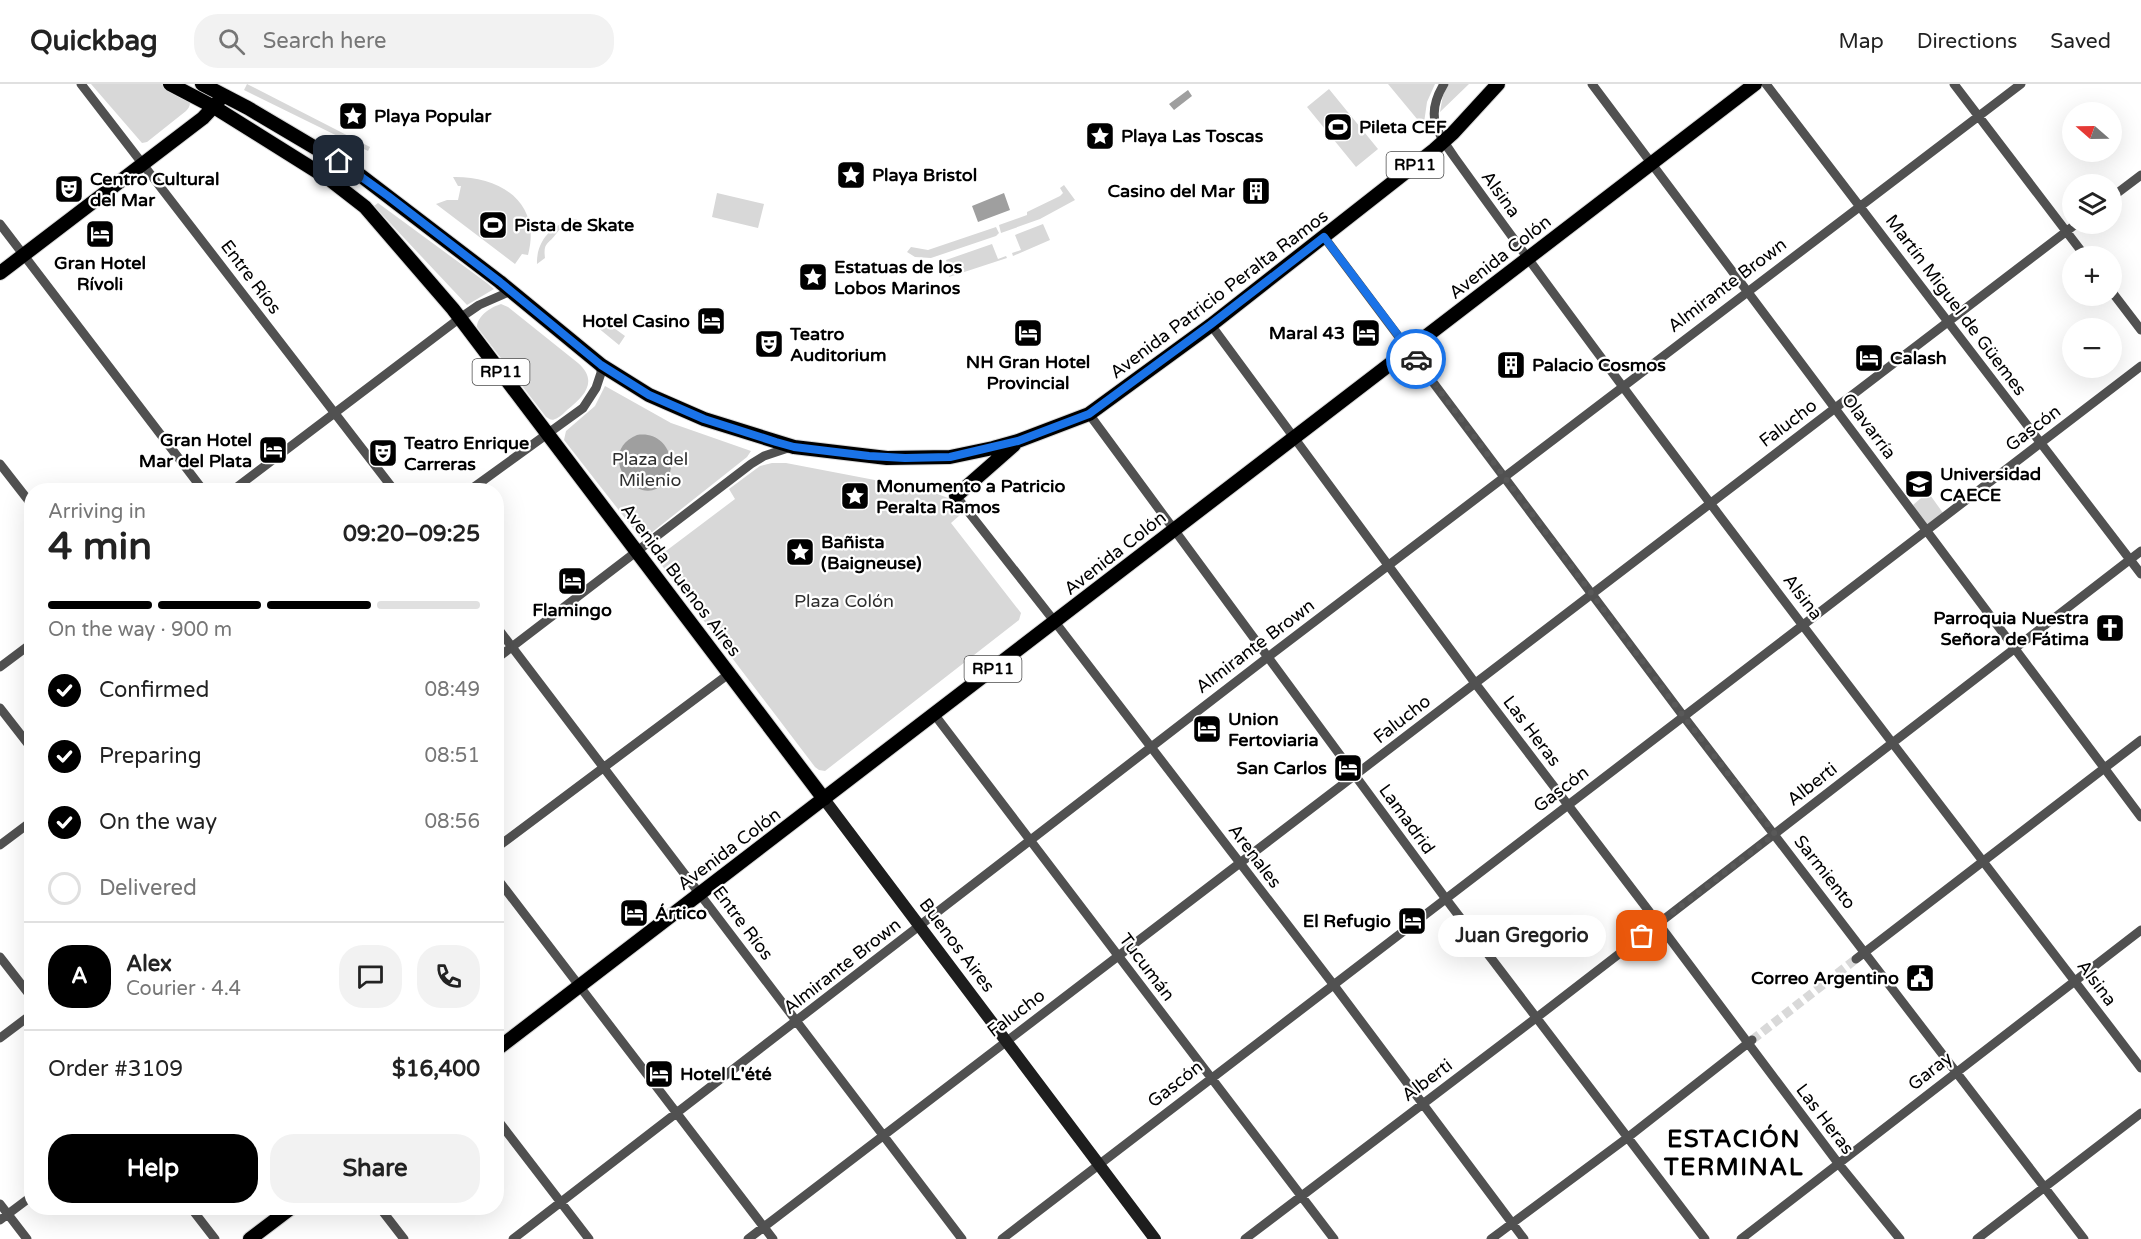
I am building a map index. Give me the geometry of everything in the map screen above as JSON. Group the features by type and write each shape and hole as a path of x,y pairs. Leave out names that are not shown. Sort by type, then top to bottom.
{"main road":[{"name":"RP11","path":"170,84 214,107"},
{"name":"Avenida Patricio Peralta Ramos","path":"202,84 356,172 512,291 601,365 642,391 681,410 725,427 794,447 869,456 930,458 950,457 1018,441 1089,414 1210,325 1444,142 1498,84"},
{"name":"Avenida Colón","path":"504,1044 1755,84"},
{"path":"0,273 214,107 223,94"},
{"name":"Avenida Buenos Aires","path":"214,107 329,179 356,200 460,318 730,673"},
{"name":"RP11","path":"956,496 1018,441"},
{"name":"Buenos Aires","path":"730,673 824,799"},
{"path":"250,1239 282,1215"}],"street":[{"name":"Entre Ríos","path":"81,84 389,483"},
{"name":"Alsina","path":"1444,84 1435,100 1433,115 1444,142 1527,259 2141,1068"},
{"name":"Olavarría","path":"1592,84 2141,817"},
{"name":"Martín Miguel de Güemes","path":"1766,84 2141,574"},
{"path":"1954,84 2062,226"},
{"name":"Almirante Brown","path":"513,1239 1268,657 1859,205 2021,84"},
{"path":"2122,189 2141,175"},
{"path":"0,224 198,483"},
{"name":"Falucho","path":"748,1239 2062,234"},
{"path":"2068,234 2077,246"},
{"name":"Sarmiento","path":"1324,237 1684,717 2084,1239"},
{"path":"242,483 460,318 479,305 512,291"},
{"path":"2122,305 2141,330"},
{"name":"Las Heras","path":"1210,325 1475,683 1750,1042 1838,1163 1900,1239"},
{"path":"480,483 583,408 600,379 601,365"},
{"name":"Gascón","path":"1002,1239 2141,366"},
{"name":"Lamadrid","path":"1089,414 1446,899 1705,1239"},
{"path":"504,653 751,464 764,456 794,447"},
{"path":"0,464 24,495"},
{"name":"Arenales","path":"956,496 1333,984 1524,1239"},
{"name":"Alberti","path":"1245,1239 1536,1018 2141,551"},
{"name":"Entre Ríos","path":"504,636 962,1239"},
{"path":"0,667 24,649"},
{"path":"504,842 730,673"},
{"path":"0,708 24,739"},
{"name":"Tucumán","path":"934,714 1334,1239"},
{"path":"1856,959 2141,740"},
{"name":"Buenos Aires","path":"824,799 1155,1239"},
{"path":"0,846 24,827"},
{"path":"504,887 773,1239"},
{"name":"Garay","path":"1741,1239 2141,930"},
{"path":"0,957 24,988"},
{"path":"0,1038 24,1020"},
{"path":"1491,1239 1627,1138 1750,1042"},
{"path":"1977,1239 2141,1113"},
{"path":"504,1128 589,1239"},
{"path":"4,1217 24,1202"},
{"path":"0,1204 4,1217 27,1239"},
{"path":"195,1215 214,1239"},
{"path":"385,1215 404,1239"}],"green space":[{"path":"91,84 161,84 187,96 190,106 147,142 142,143"},
{"path":"247,84 370,147 368,151 244,90"},
{"path":"1388,84 1435,84 1427,102 1422,125"},
{"path":"1449,84 1469,84 1440,112 1443,95"},
{"path":"1329,89 1378,149 1356,167 1307,107"},
{"name":"Pista de Skate","path":"453,177 487,181 513,196 523,207 529,220 531,236 528,255 522,254 515,264 436,204 447,200 458,200 461,186 458,186"},
{"path":"1064,185 1075,200 1040,219 1001,233 999,225 1027,215 1027,212 1060,196 1063,193 1060,188"},
{"path":"717,193 764,204 758,228 712,217"},
{"path":"378,203 494,289 467,305 374,206"},
{"path":"577,219 560,229 545,246 545,258 537,264 537,255 548,234 561,224"},
{"path":"1043,224 1050,240 1013,256 1012,253 1021,250 1015,235"},
{"path":"996,227 999,233 996,236 931,258 915,257 907,252 911,247 928,250"},
{"path":"992,244 998,259 1006,256 1007,258 949,277 950,272 946,260"},
{"path":"501,304 508,307 578,363 588,376 587,388 583,394 557,418 551,420 546,417 477,327 479,319 485,312"},
{"path":"603,320 625,336 619,345 597,327"},
{"name":"Plaza del Milenio","path":"605,386 671,423 751,451 747,457 646,537 639,536 564,440 566,431 595,406"},
{"name":"Plaza Colón","path":"786,463 927,490 948,498 960,515 951,523 1021,613 1019,620 825,771 815,767 660,563 662,554 735,499 729,489 760,466"},
{"path":"1928,492 1943,513 1924,527 1913,505"}],"shaded area":[{"path":"1188,90 1192,96 1174,110 1169,104"},
{"path":"1004,193 1010,210 978,222 972,206"},
{"path":"637,435 654,437 667,448 669,454 671,468 669,474 665,482 655,490 643,490 633,485 625,477 620,466 619,454 625,443"}],"tunnel":[{"path":"1752,1040 1856,959"}],"way so far":[{"path":"1416,359 1684,717 1775,834 1642,936"}],"place":[{"name":"Playa Popular","path":"353,116"},
{"name":"Pileta CEF","path":"1338,127"},
{"name":"Playa Las Toscas","path":"1100,136"},
{"name":"Playa Bristol","path":"851,175"},
{"name":"Centro Cultural del Mar","path":"69,189"},
{"name":"Casino del Mar","path":"1256,191"},
{"name":"Pista de Skate","path":"493,225"},
{"name":"Gran Hotel Rívoli","path":"100,234"},
{"name":"Estatuas de los Lobos Marinos","path":"813,277"},
{"name":"Hotel Casino","path":"711,321"},
{"name":"NH Gran Hotel Provincial","path":"1028,333"},
{"name":"Maral 43","path":"1366,333"},
{"name":"Teatro Auditorium","path":"769,344"},
{"name":"Calash","path":"1869,358"},
{"name":"Palacio Cosmos","path":"1511,365"},
{"name":"Gran Hotel Mar del Plata","path":"273,450"},
{"name":"Teatro Enrique Carreras","path":"383,453"},
{"name":"Universidad CAECE","path":"1919,484"},
{"name":"Monumento a Patricio Peralta Ramos","path":"855,496"},
{"name":"Bañista (Baigneuse)","path":"800,552"},
{"name":"Flamingo","path":"572,581"},
{"name":"Parroquia Nuestra Señora de Fátima","path":"2110,628"},
{"name":"Union Fertoviaria","path":"1207,729"},
{"name":"San Carlos","path":"1348,768"},
{"name":"Ártico","path":"634,913"},
{"name":"El Refugio","path":"1412,921"},
{"name":"Juan Gregorio","path":"1642,936"},
{"name":"Correo Argentino","path":"1920,978"},
{"name":"Hotel L'été","path":"659,1074"}],"district":[{"name":"ESTACIÓN TERMINAL","path":"1734,1153"}],"route":[{"path":"339,161 500,282 601,365 627,382 664,403 704,419 794,447 887,458 950,457 1018,441 1089,414 1324,237 1416,359"}]}
